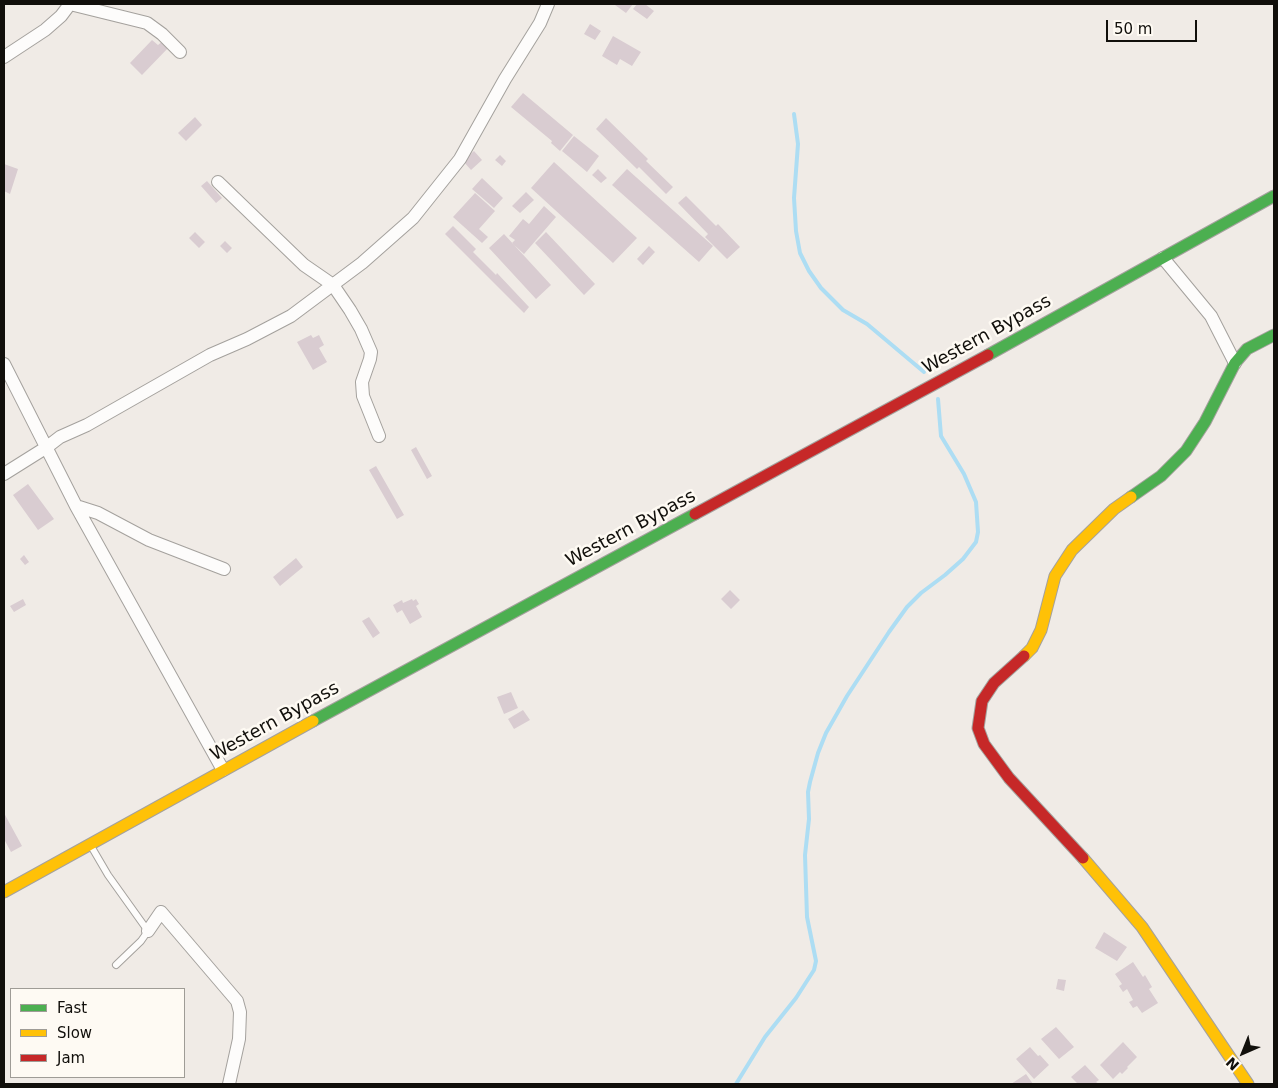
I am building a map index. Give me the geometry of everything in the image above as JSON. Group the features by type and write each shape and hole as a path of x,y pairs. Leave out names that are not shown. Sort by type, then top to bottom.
{"main road":[{"name":"Western Bypass","path":"4,892 223,770 939,382 1274,196"},
{"path":"1248,1084 1142,927 1110,888 1009,778 984,744 978,728 982,701 994,683 1032,648 1041,630 1056,576 1072,550 1114,509 1161,476 1186,451 1205,422 1236,363 1247,349 1274,335"}],"street":[{"path":"4,57 45,30 61,16 70,4 147,23 162,34 180,52"},
{"path":"4,474 60,437 87,425 210,356 290,316 362,262 413,218 439,188 460,159 505,79 540,23 548,4"},
{"path":"218,182 304,265 333,285 361,329 371,352 362,382 363,396 379,436"},
{"path":"1163,258 1211,316 1236,363"},
{"path":"4,364 76,506 223,770"},
{"path":"76,506 98,513 149,540 224,569"},
{"path":"148,931 160,912 237,1001 240,1012 238,1039 229,1084"}],"lane":[{"path":"90,845 108,875 148,931 141,941 116,966"}],"building":[{"path":"616,4 633,4 626,13"},
{"path":"637,4 645,4 654,11 647,19 633,9"},
{"path":"590,24 601,31 595,40 584,34"},
{"path":"613,36 641,52 632,66 620,59 617,65 602,56"},
{"path":"152,40 158,45 164,40 170,46 142,75 130,63"},
{"path":"523,93 573,135 560,151 551,143 552,141 511,107"},
{"path":"195,117 202,125 186,141 178,133"},
{"path":"606,118 648,159 646,161 673,187 666,194 596,129"},
{"path":"574,136 599,156 587,172 562,151"},
{"path":"474,151 482,160 471,170 463,161"},
{"path":"500,155 506,161 502,166 495,160"},
{"path":"554,162 637,238 613,263 531,188"},
{"path":"4,164 18,169 10,194 4,191"},
{"path":"598,169 607,178 601,183 592,175"},
{"path":"627,169 713,246 699,262 612,185"},
{"path":"482,178 503,198 494,208 472,189"},
{"path":"207,181 222,198 216,203 201,186"},
{"path":"526,192 534,200 520,213 512,206"},
{"path":"475,193 495,211 479,229 488,237 482,243 453,217"},
{"path":"686,196 716,226 718,224 740,247 727,259 705,237 708,234 678,203"},
{"path":"544,206 556,217 524,254 512,243 515,240 509,236 523,219 529,224"},
{"path":"453,226 476,249 473,252 496,275 497,273 529,307 524,313 445,234"},
{"path":"195,232 205,242 199,248 189,238"},
{"path":"546,232 595,284 584,295 535,243"},
{"path":"504,234 551,285 536,299 489,248"},
{"path":"225,241 232,248 227,253 220,246"},
{"path":"649,246 655,252 643,265 637,259"},
{"path":"311,335 313,338 319,335 324,345 319,348 327,362 313,370 297,342"},
{"path":"416,447 432,476 427,479 411,450"},
{"path":"376,466 404,515 397,519 369,470"},
{"path":"28,484 54,519 38,530 13,495"},
{"path":"24,555 29,562 25,565 20,559"},
{"path":"296,558 303,567 280,586 273,577"},
{"path":"730,590 740,600 731,609 721,599"},
{"path":"23,599 26,605 14,612 10,606"},
{"path":"412,599 413,601 416,599 419,604 416,606 422,617 410,624 402,610 397,613 393,605 402,600 403,603"},
{"path":"369,617 380,633 373,638 362,621"},
{"path":"511,692 518,708 504,714 497,697"},
{"path":"523,710 530,720 514,729 508,719"},
{"path":"4,813 22,846 11,852 4,839"},
{"path":"1104,932 1127,947 1117,961 1095,948"},
{"path":"1133,962 1143,977 1145,975 1152,987 1149,989 1158,1003 1142,1013 1137,1006 1133,1008 1129,1002 1133,1000 1127,989 1123,992 1119,986 1122,984 1115,974"},
{"path":"1058,979 1066,980 1064,991 1056,989"},
{"path":"1056,1027 1074,1047 1059,1059 1041,1039"},
{"path":"1123,1042 1137,1057 1122,1074 1120,1072 1113,1079 1100,1065"},
{"path":"1030,1047 1049,1065 1034,1079 1016,1059"},
{"path":"1085,1065 1099,1080 1096,1082 1099,1084 1078,1084 1071,1077"},
{"path":"1026,1074 1033,1084 1011,1084"}],"waterway":[{"path":"794,114 798,144 794,198 796,231 800,253 809,271 821,288 843,310 867,324 924,372"},
{"path":"736,1084 765,1037 796,998 814,970 816,961 807,917 805,855 809,819 808,792 818,753 826,733 847,696 907,607 921,593 963,559 976,542 978,532 976,502 964,474 941,436 938,399"}],"traffic: fast":[{"path":"988,355 1274,196"},
{"path":"1131,497 1161,476 1186,451 1205,422 1235,363 1247,349 1274,335"},
{"path":"313,721 695,514"}],"traffic: slow":[{"path":"1024,656 1032,648 1041,630 1055,576 1072,550 1114,509 1131,497"},
{"path":"4,892 313,721"},
{"path":"1083,858 1142,927 1248,1084"}],"traffic: jam":[{"path":"695,514 988,355"},
{"path":"1024,656 994,683 982,701 978,728 984,744 1009,778 1083,858"}]}
